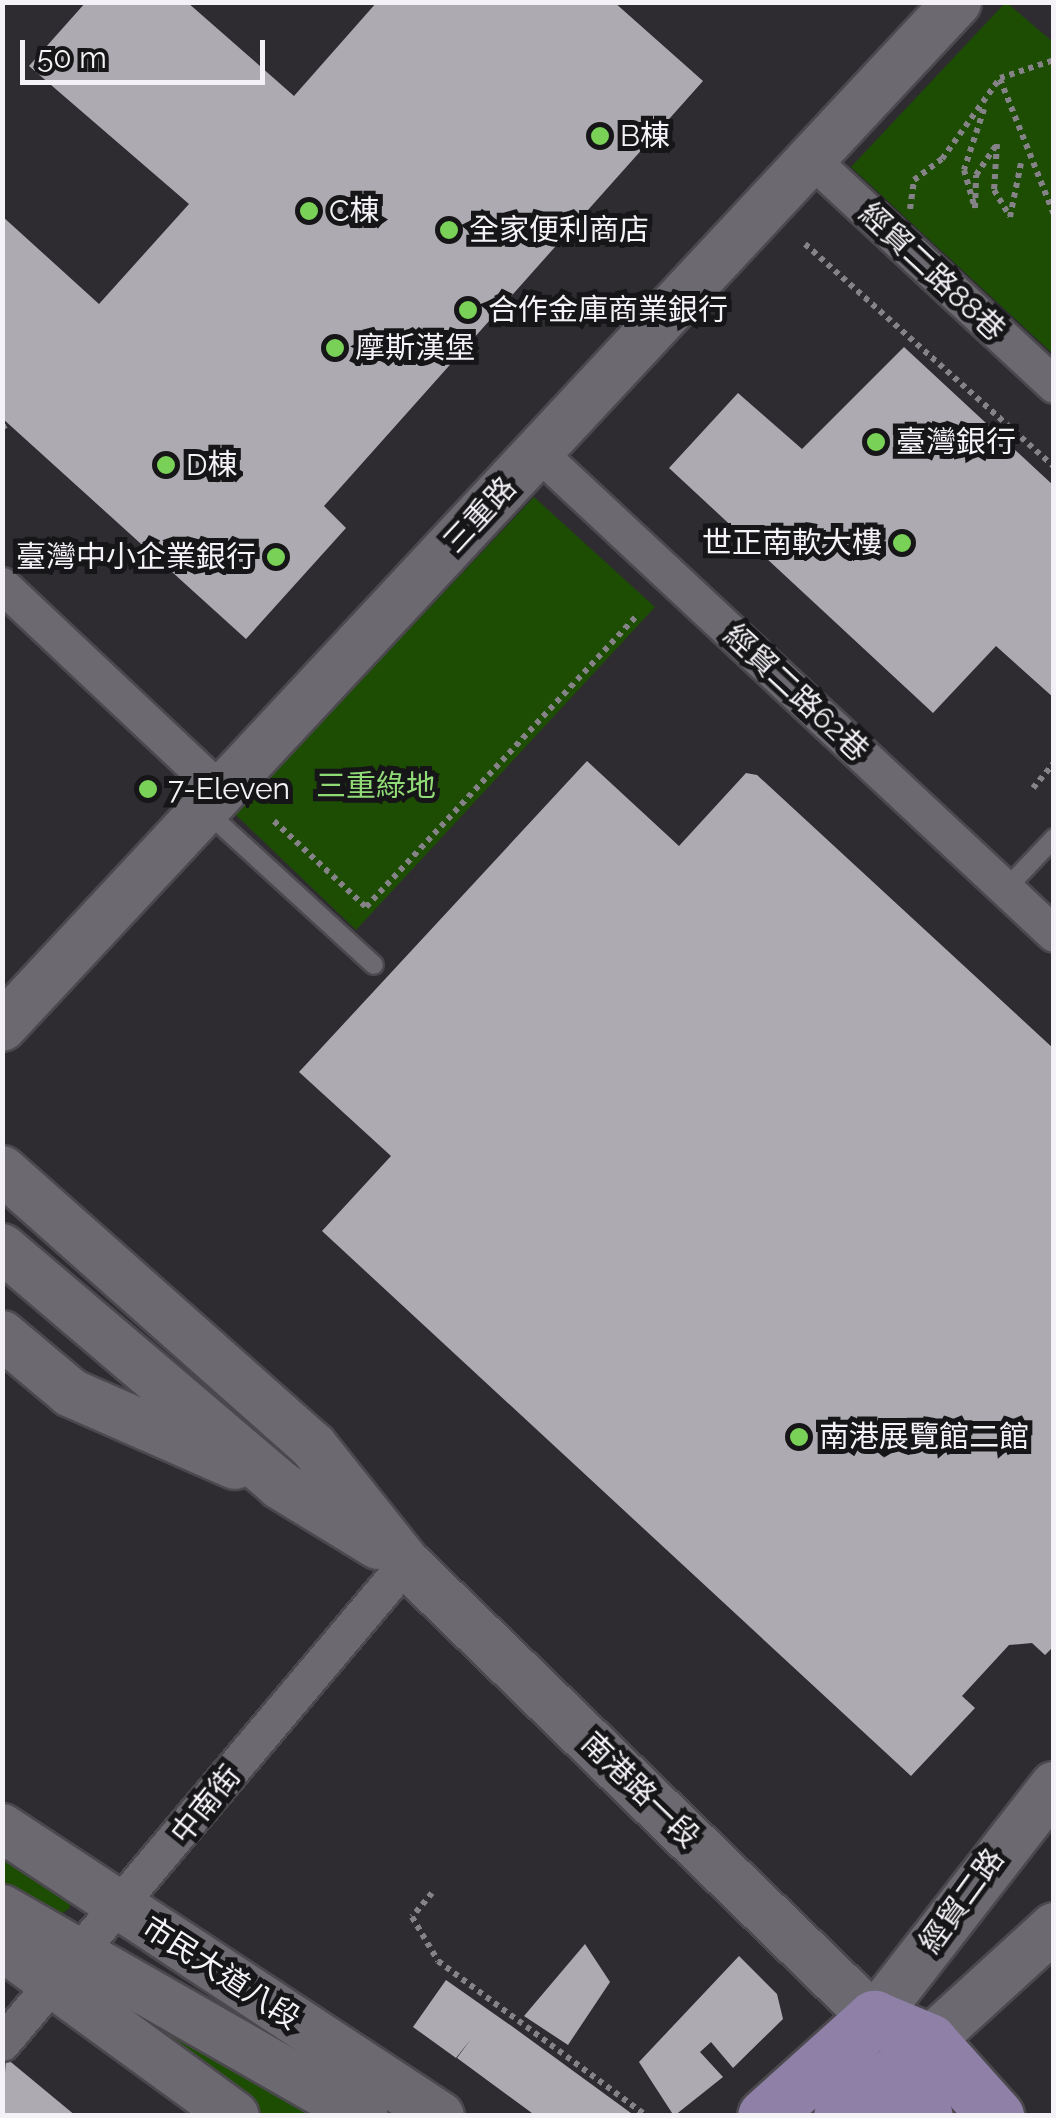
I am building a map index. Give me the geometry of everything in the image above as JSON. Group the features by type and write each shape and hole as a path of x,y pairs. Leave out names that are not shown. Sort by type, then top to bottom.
{"main road":[{"name":"南港路一段","path":"874,2018 915,2077 996,2116"},
{"path":"765,2116 874,2018"},
{"path":"841,2116 915,2077"}],"street":[{"name":"三重路","path":"2,1027 956,2"},
{"name":"經貿二路88巷","path":"811,158 1054,385"},
{"name":"經貿二路62巷","path":"538,452 1054,934"},
{"path":"2,585 222,792"},
{"name":"南港路一段","path":"2,1170 314,1446 406,1563 874,2018"},
{"name":"南港路一段","path":"2,1248 280,1485 406,1563"},
{"path":"2,1335 71,1394 280,1485"},
{"name":"中南街","path":"2,2043 122,1909 406,1563"},
{"name":"經貿二路","path":"874,2018 1054,1786"},
{"name":"市民大道八段","path":"2,1828 440,2116"},
{"name":"市民大道八段","path":"2,1909 69,1967 364,2116"},
{"path":"915,2077 1054,1928"},
{"path":"2,1946 69,1967 235,2116"}],"lane":[{"path":"222,792 219,823 374,964"},
{"path":"1006,889 1054,838"}],"path":[{"path":"1021,163 1009,186 1010,217 994,190 997,144 976,176 975,208 964,170 984,109 1000,78 1054,60"},
{"path":"1000,78 1054,215"},
{"path":"909,215 914,180 984,109"},
{"path":"804,244 1054,467"},
{"path":"274,822 366,907 636,616"},
{"path":"1033,788 1054,763"},
{"path":"432,1893 412,1917 438,1961 647,2116"}],"green space":[{"path":"1006,2 1053,42 1053,354 851,167"},
{"name":"三重綠地","path":"534,497 655,607 356,930 235,814"},
{"path":"2,1850 72,1898 69,1909 56,1917 3,1895"},
{"path":"126,1995 333,2115 249,2115 112,2014"}],"building":[{"path":"86,2 187,2 294,96 377,2 614,2 703,81 324,506 346,528 246,639 2,418 2,216 99,304 189,204 29,66"},
{"name":"世正南軟大樓","path":"904,347 1054,486 1054,698 996,646 933,713 669,468 738,393 802,449"},
{"name":"南港展覽館二館","path":"587,761 679,846 746,773 757,775 1054,1049 1054,1646 1045,1655 1032,1643 1009,1645 962,1696 975,1708 911,1776 322,1231 391,1156 299,1072"},
{"path":"585,1944 610,1982 568,2045 524,2016"},
{"path":"739,1956 777,1994 783,2019 733,2068 711,2042 700,2052 723,2077 674,2116 639,2062"},
{"path":"446,1980 635,2116 536,2116 457,2058 471,2039 456,2058 413,2027"},
{"path":"6,2058 76,2116 2,2116"}],"place":[{"name":"B棟","path":"600,136"},
{"name":"C棟","path":"309,211"},
{"name":"全家便利商店","path":"449,230"},
{"name":"合作金庫商業銀行","path":"468,310"},
{"name":"摩斯漢堡","path":"335,348"},
{"name":"臺灣銀行","path":"876,442"},
{"name":"D棟","path":"166,465"},
{"name":"世正南軟大樓","path":"902,543"},
{"name":"臺灣中小企業銀行","path":"276,557"},
{"name":"7-Eleven","path":"148,789"},
{"name":"南港展覽館二館","path":"799,1437"}]}
